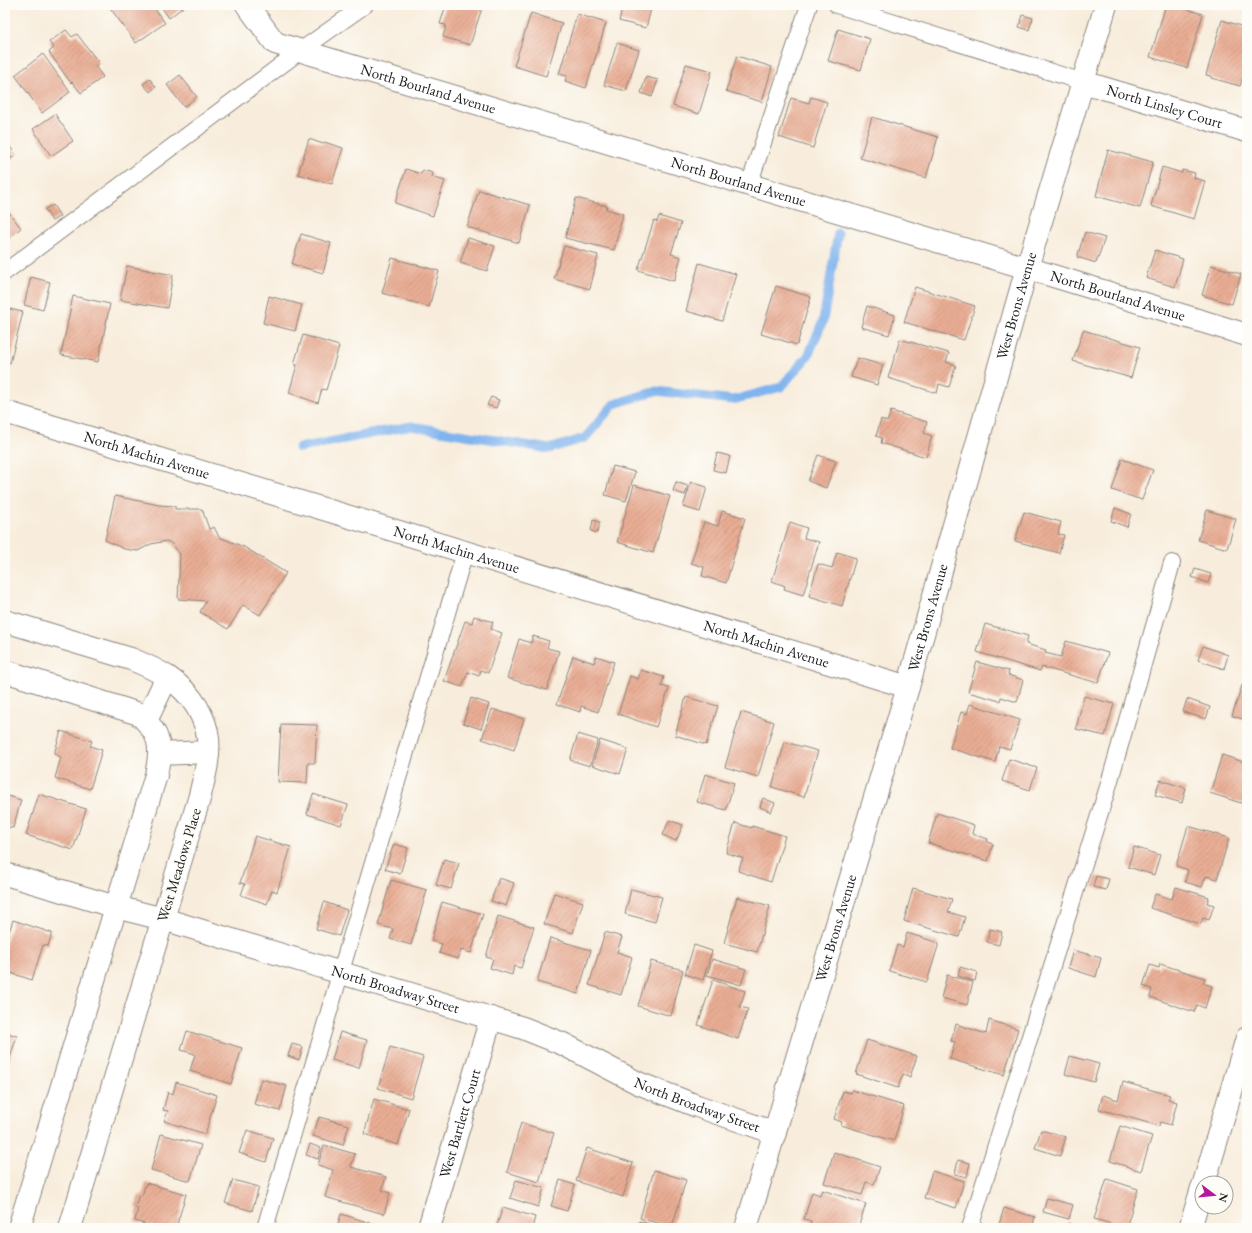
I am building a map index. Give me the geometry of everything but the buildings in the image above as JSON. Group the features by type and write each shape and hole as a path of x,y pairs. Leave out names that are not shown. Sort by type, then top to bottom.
{"street":[{"name":"North Bourland Avenue","path":"247,5 275,43 1247,335"},
{"name":"West Brons Avenue","path":"746,1228 908,687 1027,268 1106,5"},
{"name":"North Linsley Court","path":"1083,82 1247,131"},
{"name":"North Machin Avenue","path":"5,412 908,687"},
{"name":"West Meadows Place","path":"5,621 131,659 150,667 180,686 190,696 206,725 208,738 205,773 199,799 70,1228"},
{"path":"5,671 139,714 155,731 160,754 156,775 19,1228"},
{"path":"146,720 167,677"},
{"path":"160,754 208,752"},
{"name":"North Broadway Street","path":"5,874 116,907 163,919 523,1028 563,1044 638,1083 697,1106 775,1133"},
{"name":"West Bartlett Court","path":"429,1228 491,1018"},
{"path":"1206,1175 1247,1038"},
{"path":"1190,1228 1194,1215"}],"lane":[{"path":"5,272 300,51 365,5"},
{"path":"749,185 809,5"},
{"path":"837,5 1083,82"},
{"path":"265,1228 342,973 465,552"},
{"path":"970,1228 1105,794 1172,564"}],"waterway":[{"path":"299,448 411,426 549,449 585,438 614,404 656,391 733,400 781,387 808,356 823,321 838,233"}]}
